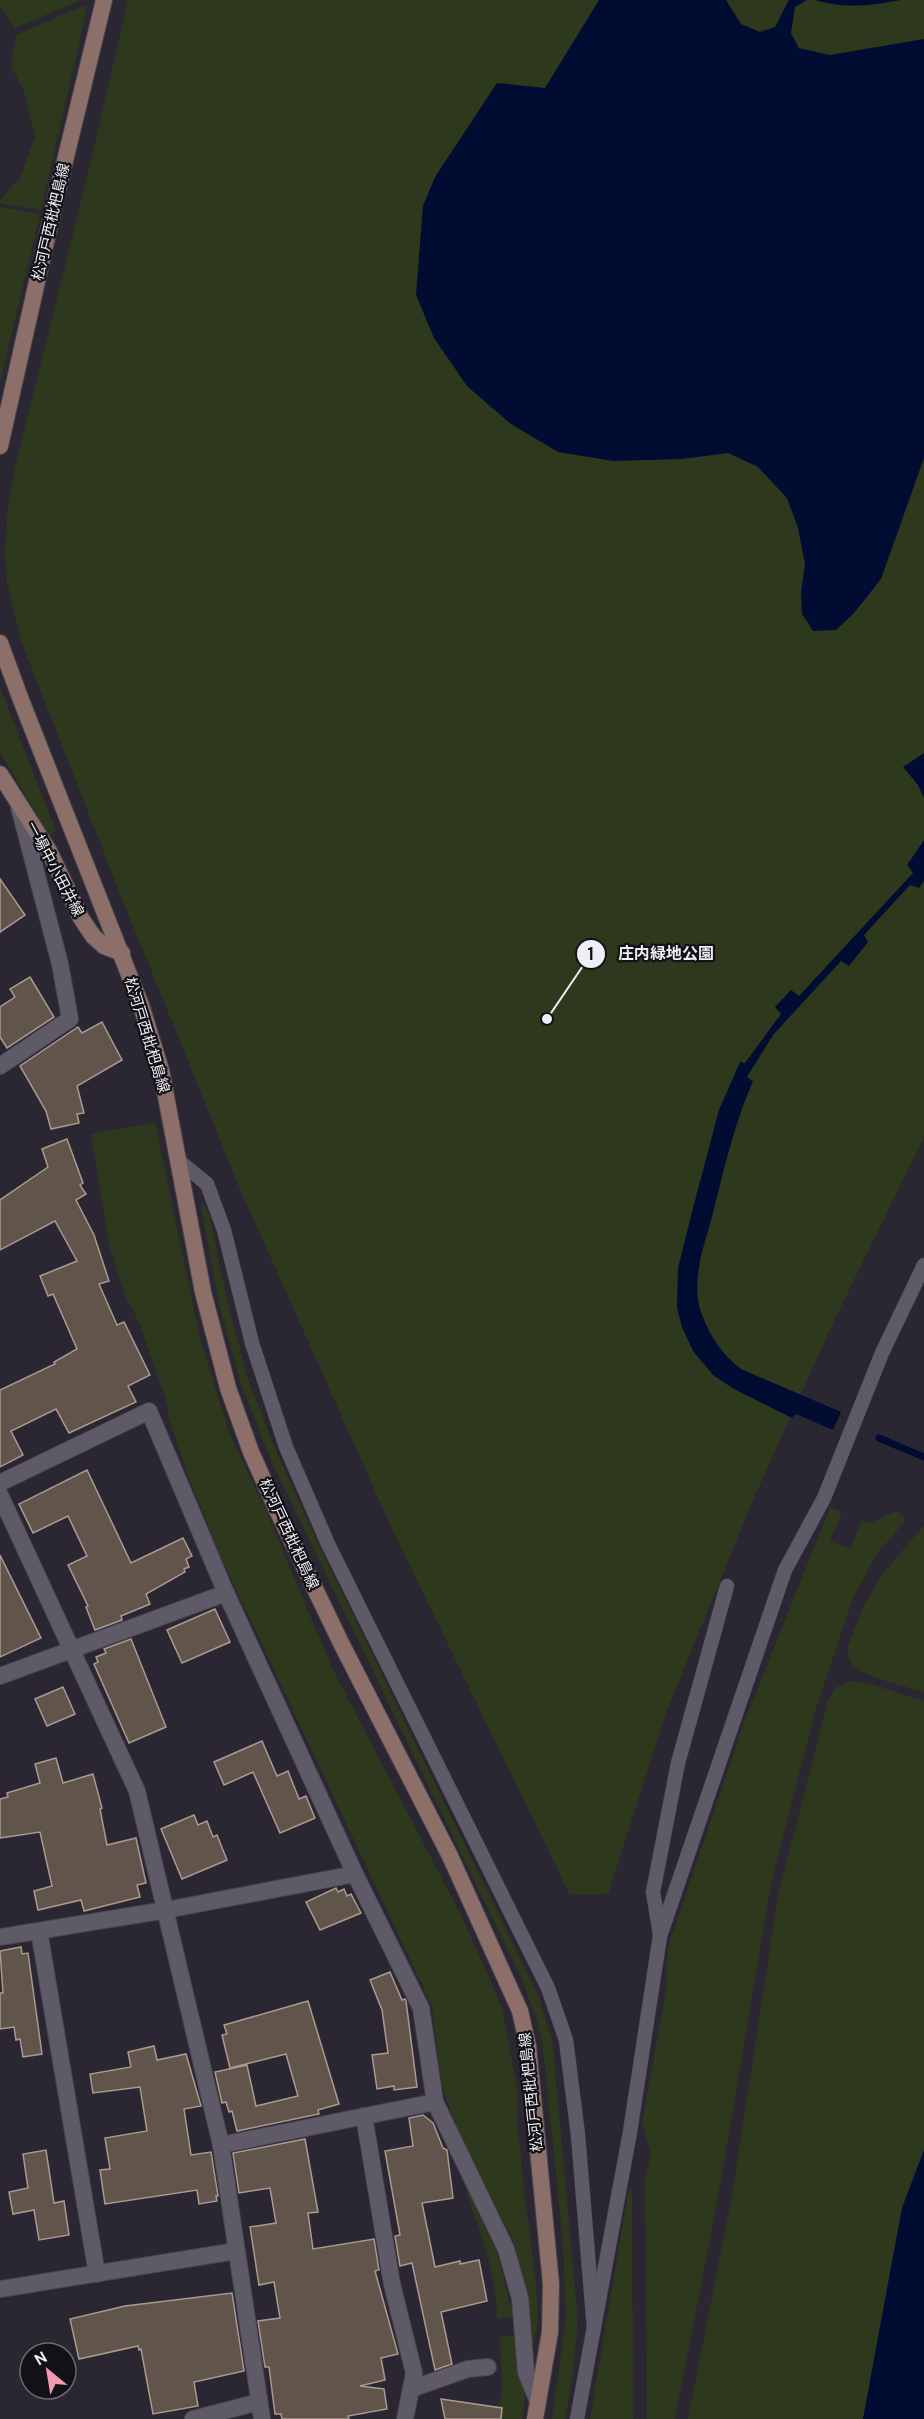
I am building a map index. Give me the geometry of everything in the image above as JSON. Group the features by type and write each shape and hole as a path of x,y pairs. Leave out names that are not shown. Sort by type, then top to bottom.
{"main road":[{"name":"松河戸西枇杷島線","path":"0,446 54,206 104,0"},
{"name":"松河戸西枇杷島線","path":"0,643 122,953 161,1070 202,1293 228,1388 251,1452 342,1645 450,1856 520,2011 528,2046 551,2284 550,2332 535,2419"},
{"name":"一場中小田井線","path":"0,774 49,851 81,918 93,936 104,946 122,953"}],"street":[{"path":"0,1066 70,1019 60,964 18,801"},
{"path":"0,1484 149,1411 226,1593 355,1874 421,2008 435,2102 506,2249 520,2298 526,2372 537,2399"},
{"path":"0,1495 137,1791 221,2145 260,2411 193,2419"},
{"path":"0,1676 226,1593"},
{"path":"0,1937 166,1910 355,1874"},
{"path":"39,1931 97,2274"},
{"path":"221,2145 435,2102"},
{"path":"364,2116 392,2284 414,2373 403,2419"},
{"path":"0,2289 236,2251"},
{"path":"411,2389 468,2369 488,2367"}],"lane":[{"path":"179,1161 207,1184 224,1230 252,1343 286,1447 328,1544 548,1988 567,2040 578,2135 594,2328"},
{"path":"577,2419 630,2132 660,1936 785,1570 824,1498 882,1353 924,1264"},
{"path":"660,1936 653,1892 678,1763 727,1586"}],"green space":[{"path":"0,0 81,0 15,28 0,5"},
{"path":"128,0 924,0 924,1137 832,1325 753,1500 666,1713 608,1894 570,1895 393,1531 240,1189 21,641 7,582 5,551 8,507 16,463 89,169"},
{"path":"88,4 41,210 0,203 0,200 20,178 35,137 23,88 11,67 16,35"},
{"path":"0,207 40,214 0,383"},
{"path":"0,687 56,831 49,835 0,752"},
{"path":"155,1122 200,1338 229,1432 268,1515 332,1668 463,1919 502,2007 518,2093 517,2118 536,2280 538,2322 532,2350 515,2244 461,2137 441,2085 432,2006 220,1555 188,1476 168,1415 168,1406 139,1322 125,1295 110,1248 91,1134"},
{"path":"202,1201 210,1217 228,1305 249,1382 279,1458 537,1993 552,2038 578,2319 573,2373 565,2419 552,2419 566,2319 563,2243 539,2027 523,1981 271,1461 241,1384 220,1308 202,1212"},
{"path":"830,1508 842,1512 830,1541 850,1549 862,1520 869,1524 896,1511 903,1515 904,1522 877,1554 853,1598 817,1705 772,1879 718,2197 675,2419 647,2419 645,2178 651,2154 642,2123 666,1990 668,1948 742,1728"},
{"path":"924,1525 924,1692 875,1677 858,1669 850,1660 848,1646 864,1605 882,1575"},
{"path":"850,1681 867,1683 924,1701 924,2150 902,2208 863,2419 688,2419 732,2196 778,1896 828,1700 835,1688"},
{"path":"629,2188 632,2190 633,2419 590,2419"},
{"path":"469,2193 498,2255 513,2316 497,2319 491,2270 467,2194"},
{"path":"517,2335 525,2395 522,2419 497,2419 502,2390 500,2337"}],"water":[{"path":"599,0 726,0 741,24 760,32 775,27 789,0 807,0 795,7 791,33 799,48 830,55 924,39 924,458 881,579 854,613 836,630 813,631 802,614 801,592 805,564 798,528 787,498 758,467 728,453 682,459 613,461 558,452 511,424 467,386 434,338 416,295 423,206 435,177 497,83 545,88"},
{"path":"815,0 900,0 858,6 837,5"},
{"path":"924,753 924,798 918,785 903,767"},
{"path":"924,840 924,881 919,888 910,885 864,935 868,942 849,966 841,961 773,1035 747,1077 753,1081 731,1144 698,1271 700,1309 711,1334 722,1350 741,1369 841,1412 833,1430 796,1414 792,1418 734,1389 713,1375 693,1351 682,1327 677,1308 678,1268 719,1110 740,1062 745,1063 781,1014 775,1007 791,990 799,996 913,873 907,865"},
{"path":"924,2150 924,2419 863,2419 902,2208"}],"building":[{"path":"0,879 25,915 0,932"},
{"path":"30,977 54,1017 7,1048 0,1037 0,1007 15,997 10,989"},
{"path":"102,1022 122,1060 77,1086 84,1113 77,1114 79,1123 51,1129 46,1111 20,1066 78,1027 82,1033"},
{"path":"67,1139 83,1183 80,1185 86,1194 76,1200 94,1235 109,1281 99,1284 117,1325 124,1322 150,1375 128,1386 136,1402 69,1433 56,1409 11,1431 23,1455 0,1467 0,1390 55,1364 54,1362 77,1349 53,1294 48,1296 40,1276 77,1261 55,1221 0,1250 0,1200 48,1167 42,1149"},
{"path":"87,1470 131,1563 183,1538 192,1556 186,1559 189,1567 184,1569 185,1572 146,1594 150,1604 121,1616 122,1620 95,1630 86,1607 88,1606 68,1565 87,1556 68,1516 33,1533 19,1504"},
{"path":"0,1555 41,1638 0,1657"},
{"path":"215,1609 230,1642 182,1663 167,1630"},
{"path":"131,1639 166,1727 129,1743 94,1664 98,1662 96,1657 106,1653 104,1649"},
{"path":"63,1687 75,1714 47,1726 35,1699"},
{"path":"262,1741 277,1776 288,1771 299,1799 306,1796 315,1818 280,1833 253,1772 224,1785 214,1762"},
{"path":"56,1758 63,1783 93,1774 102,1808 100,1809 107,1845 136,1838 146,1883 137,1885 140,1897 84,1911 81,1900 38,1910 34,1891 52,1886 40,1832 0,1838 0,1799 8,1797 7,1793 40,1783 35,1764"},
{"path":"194,1815 198,1825 207,1821 213,1837 217,1835 227,1860 182,1879 161,1829"},
{"path":"336,1888 338,1892 344,1889 347,1896 351,1894 361,1913 320,1930 306,1902"},
{"path":"21,1947 22,1954 28,1953 42,2054 23,2057 20,2039 16,2040 14,2027 0,2029 0,1993 3,1993 0,1951"},
{"path":"390,1972 402,2000 406,2001 417,2087 394,2090 394,2086 377,2089 372,2055 388,2053 382,2010 370,1980"},
{"path":"308,2001 339,2104 318,2110 319,2114 237,2131 232,2111 229,2112 226,2102 222,2103 215,2072 247,2065 256,2106 298,2096 286,2054 230,2068 222,2035 227,2034 224,2025"},
{"path":"154,2046 157,2060 186,2054 201,2106 184,2109 191,2155 211,2152 217,2201 199,2204 197,2190 105,2204 100,2170 110,2169 105,2138 147,2131 140,2087 93,2093 90,2074 131,2067 128,2052"},
{"path":"423,2115 433,2123 443,2148 447,2150 453,2198 422,2203 435,2267 460,2261 460,2264 479,2260 487,2301 441,2312 452,2364 435,2370 412,2263 400,2266 395,2236 400,2235 385,2151 413,2146 409,2118"},
{"path":"305,2139 318,2212 308,2213 313,2249 374,2239 379,2270 375,2271 398,2354 381,2358 385,2380 360,2386 384,2389 387,2409 348,2416 349,2419 282,2419 281,2414 275,2414 269,2367 265,2367 258,2321 280,2318 274,2282 259,2285 250,2227 276,2223 270,2188 239,2193 233,2153"},
{"path":"46,2150 54,2203 64,2201 69,2235 39,2240 34,2210 13,2214 9,2192 28,2188 23,2154"},
{"path":"232,2293 244,2371 194,2382 198,2406 153,2414 141,2349 139,2350 138,2346 79,2359 78,2341 75,2341 70,2319 125,2306"},
{"path":"441,2399 502,2408 501,2419 445,2419"}],"waterway":[{"path":"879,1438 924,1457"}],"place":[{"name":"庄内緑地公園","path":"547,1019"}]}
